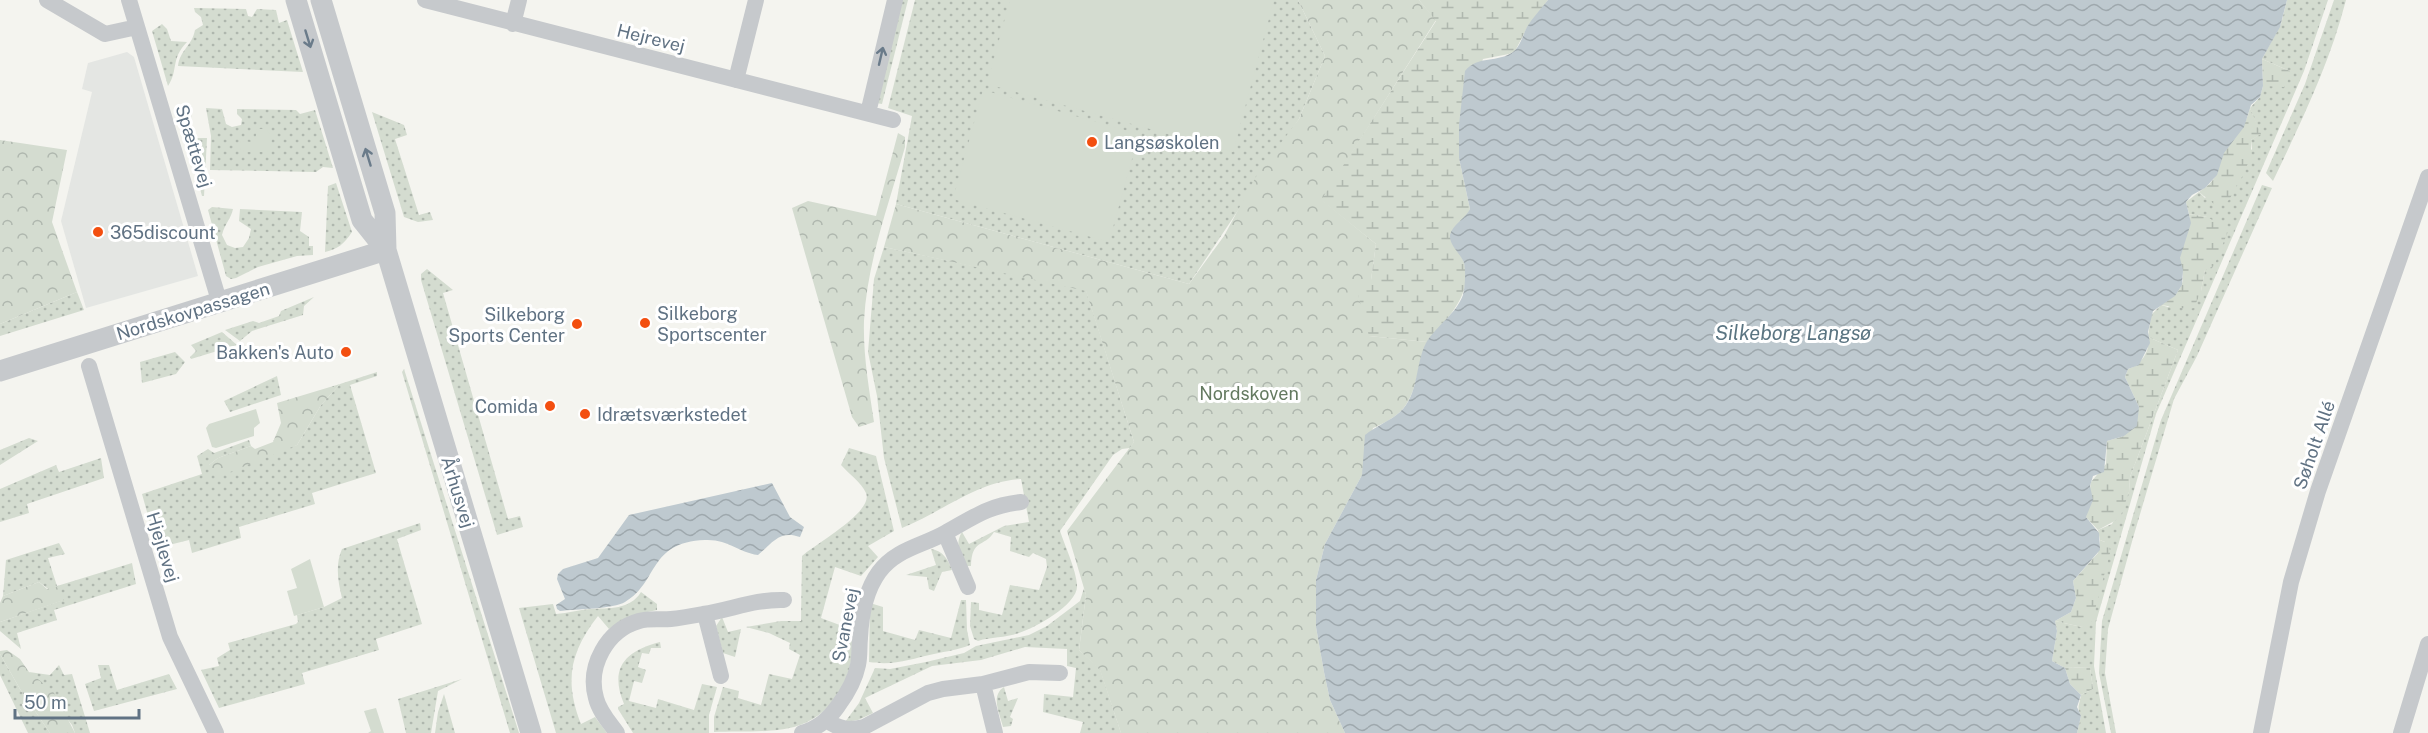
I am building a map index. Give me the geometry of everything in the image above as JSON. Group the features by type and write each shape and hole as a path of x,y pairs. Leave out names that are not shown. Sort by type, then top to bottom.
{"street":[{"path":"47,0 105,34 137,27"},
{"name":"Spættevej","path":"129,0 220,303"},
{"name":"Århusvej","path":"296,0 362,220 386,250"},
{"name":"Århusvej","path":"321,0 385,213 386,250 531,733"},
{"name":"Hejrevej","path":"425,0 447,3 513,24 893,120"},
{"path":"513,24 519,0"},
{"path":"736,80 756,0"},
{"path":"868,113 894,0"},
{"name":"Søholt Allé","path":"2261,733 2291,582 2318,491 2428,177"},
{"name":"Nordskovpassagen","path":"0,371 386,250"},
{"name":"Hjejlevej","path":"89,366 170,637 216,733"},
{"name":"Svanevej","path":"802,733 827,720 855,678 869,589 889,560 906,549 945,533 980,512 1000,505 1021,502"},
{"path":"945,533 968,587"},
{"path":"617,733 602,713 596,698 594,674 601,651 611,638 638,621 705,614 754,601 784,600"},
{"path":"705,614 721,676"},
{"path":"2401,733 2428,644"},
{"path":"827,720 836,727 853,729 864,727 928,693 983,684 1029,672 1060,673"},
{"path":"983,684 995,733"}],"shaded area":[{"path":"127,52 134,57 198,276 86,308 61,221 92,92 82,89 88,63"}],"green space":[{"path":"901,0 908,0 882,104 876,103"},
{"name":"Langsøskolen","path":"915,0 1298,0 1325,56 1299,119 1189,284 896,204 912,116 888,108"},
{"path":"1010,0 1274,0 1233,152 987,84"},
{"name":"Nordskoven","path":"1298,0 1419,0 1436,20 1322,200 1376,244 1371,280 1369,336 1427,342 1407,404 1395,416 1373,428 1362,475 1325,544 1316,580 1316,627 1324,672 1330,700 1345,733 1121,733 1100,670 1079,650 1086,595 1067,531 1134,442 1086,291 884,247 896,204 1189,284 1224,236 1258,173 1299,119 1325,56"},
{"path":"1419,0 1548,0 1527,28 1515,51 1483,59 1459,125 1459,158 1470,209 1467,216 1452,231 1452,235 1463,260 1466,283 1457,305 1427,342 1369,336 1356,287 1371,280 1376,244 1321,200 1436,21"},
{"path":"2287,0 2328,0 2304,71 2156,414 2096,622 2094,666 2106,733 2077,733 2081,716 2079,708 2081,695 2093,689 2090,667 2065,668 2052,661 2057,631 2055,621 2082,627 2105,542 2100,540 2098,530 2112,524 2129,492 2130,477 2178,350 2148,337 2151,315 2161,305 2168,307 2201,291 2205,270 2207,217 2189,214 2186,202 2199,192 2205,198 2252,149 2251,140 2260,134 2250,108 2260,97 2263,86 2269,86 2290,71 2262,59 2281,24"},
{"path":"2334,0 2346,0 2332,47 2273,181 2266,173 2305,84"},
{"path":"194,8 246,9 248,16 252,17 257,9 276,10 279,23 287,20 303,72 178,66 195,30 203,25 201,17"},
{"path":"162,24 167,29 171,41 187,42 178,54 168,86 152,31"},
{"path":"2262,59 2290,71 2284,87 2263,86"},
{"path":"983,90 1139,134 1109,242 953,199"},
{"path":"181,106 192,106 190,134 184,135 177,111"},
{"path":"206,108 222,109 226,124 232,127 241,125 242,119 237,114 237,109 296,110 300,114 315,110 333,168 323,167 316,172 210,170 211,136"},
{"path":"2250,108 2261,134 2251,140 2251,156 2229,200 2220,206 2214,204 2199,192 2212,181 2222,156 2243,125"},
{"path":"372,112 404,125 407,135 395,139 419,215 430,212 433,220 418,222 404,217"},
{"path":"257,129 266,129 270,134 271,143 267,152 245,152 239,148 239,143 242,141 255,141"},
{"path":"898,133 905,137 905,147 874,255 864,321 865,359 874,422 859,427 852,417 792,208 808,201 876,216"},
{"path":"196,138 207,138 204,196 202,196 187,141 195,143"},
{"path":"0,140 67,150 52,222 77,292 0,324"},
{"path":"336,183 352,232 340,245 325,252 328,186"},
{"path":"2262,185 2272,188 2197,356 2174,399 2133,538 2108,629 2105,673 2116,733 2111,733 2099,673 2102,621 2161,420"},
{"path":"212,207 233,209 222,235 227,245 235,248 243,247 249,238 251,229 239,221 240,209 302,212 300,231 309,237 309,246 313,246 313,255 297,256 258,267 231,279 226,276 208,210"},
{"path":"2189,214 2207,217 2229,229 2214,266 2205,270 2201,291 2194,308 2161,305 2175,295 2182,282 2181,253 2189,226"},
{"path":"884,247 1086,290 1134,442 1130,448 1122,449 1113,455 1060,531 1075,572 1076,592 1071,600 1055,614 1019,633 978,641 974,639 970,626 971,602 979,603 979,610 1002,615 1010,585 1039,590 1047,567 1046,559 1033,553 1029,557 1010,551 1011,537 994,532 976,547 971,566 967,566 958,545 962,532 969,544 1004,526 1029,522 1021,479 989,485 902,528 884,458 877,396 868,352 874,279"},
{"path":"427,269 453,290 443,293 508,519 520,516 523,527 497,535 421,280 421,274"},
{"path":"77,292 84,310 0,336 0,324"},
{"path":"314,297 304,306 303,315 252,331 240,341 225,330 279,316 281,311"},
{"path":"222,332 237,345 191,359 190,357 196,351 191,345"},
{"path":"2148,337 2178,350 2130,477 2129,492 2120,518 2098,530 2086,517 2091,482 2106,464 2107,441 2124,436 2139,407 2125,377 2128,369 2137,365 2144,357 2149,342"},
{"path":"175,352 185,362 176,374 142,383 140,362"},
{"path":"404,369 519,733 510,733 402,372"},
{"path":"377,372 377,376 350,385 376,473 312,493 315,504 239,527 241,538 192,553 189,540 157,548 142,494 202,474 197,456 208,449 214,453 249,440 251,446 218,458 209,465 297,445 321,405 340,384"},
{"path":"277,376 281,395 230,412 224,401"},
{"path":"340,384 321,405 297,445 218,477 209,472 209,465 218,458 251,446 255,449 273,442 281,423 277,403"},
{"path":"256,409 260,423 254,428 254,436 216,448 212,447 206,428 209,424"},
{"path":"29,438 38,441 0,465 0,450"},
{"path":"849,448 876,456 894,531 868,546 878,557 861,576 835,567 821,618 852,632 853,647 847,677 832,703 821,713 794,727 766,731 714,732 714,717 723,687 739,691 738,698 761,705 769,674 792,679 800,655 789,649 790,643 769,633 746,627 781,621 801,621 802,556 853,518 866,501 864,489 841,465"},
{"path":"101,458 104,478 27,504 29,513 0,522 0,489 56,465 59,472"},
{"path":"420,523 421,530 397,539 422,624 376,639 379,650 302,673 305,684 219,708 201,670 219,666 217,658 230,650 228,643 296,624 297,615 324,607 342,598 338,567 342,549"},
{"path":"2100,540 2109,544 2110,553 2092,621 2082,627 2055,621 2071,612 2076,598 2073,581 2098,553"},
{"path":"59,543 65,554 48,558 57,586 132,563 136,584 54,610 57,620 17,633 21,649 0,631 0,622 63,600 39,582 3,596 6,560"},
{"path":"931,549 944,556 952,570 942,572 934,591 929,589 927,577 906,575 936,565"},
{"path":"310,559 324,607 294,616 287,591 297,588 291,569"},
{"path":"39,582 47,589 57,587 64,600 0,622 0,603 3,596"},
{"path":"1084,588 1086,595 1079,650 1100,669 1121,733 1080,733 1083,722 1043,712 1044,694 1073,697 1076,668 1067,666 1067,649 1025,647 981,660 932,666 865,698 873,713 858,720 845,722 859,703 875,668 890,669 926,662 964,653 976,646 1029,635 1047,626 1080,601"},
{"path":"641,592 657,604 657,610 634,615 609,629 598,616 581,642 573,667 573,694 581,724 595,717 607,733 556,733 519,608 553,604 556,614 612,608 631,602"},
{"path":"961,600 966,600 970,645 902,661 869,662 870,603 883,607 883,631 915,640 919,630 951,638"},
{"path":"722,617 728,632 741,629 735,657 723,653 716,626"},
{"path":"660,642 661,648 651,648 649,654 642,653 638,667 646,670 642,683 634,681 629,701 656,708 658,699 694,710 702,684 717,687 709,715 709,733 633,733 618,709 624,704 618,680 623,663 638,650"},
{"path":"7,650 20,659 29,672 53,691 75,733 50,733 20,689 0,654 0,651"},
{"path":"0,654 20,689 50,733 28,733 0,675"},
{"path":"59,665 64,675 72,674 90,733 75,733 72,725 29,672 50,675"},
{"path":"98,665 109,665 117,690 169,674 177,689 94,711 85,684 101,678"},
{"path":"2090,667 2093,689 2081,695 2070,684 2065,668"},
{"path":"462,679 438,691 431,733 406,733 398,699"},
{"path":"1004,687 1008,701 1018,698 1010,717 1013,719 1011,726 1003,727 997,700"},
{"path":"444,694 455,733 435,733"},
{"path":"376,708 384,733 368,733 371,731 364,711"}],"water":[{"name":"Silkeborg Langsø","path":"1548,0 2287,0 2280,27 2262,59 2263,86 2260,97 2251,105 2244,127 2224,153 2217,175 2205,188 2192,195 2186,202 2191,223 2180,258 2183,270 2182,285 2175,296 2153,311 2148,332 2150,343 2139,365 2128,369 2125,377 2139,407 2137,426 2124,436 2107,441 2104,472 2093,476 2090,486 2093,500 2086,517 2099,533 2100,550 2073,581 2076,598 2071,612 2055,621 2057,631 2052,661 2065,668 2070,684 2081,695 2077,707 2081,716 2077,733 1345,733 1330,700 1316,627 1316,580 1325,544 1362,475 1365,435 1396,415 1406,405 1414,388 1426,343 1456,308 1463,295 1464,263 1451,242 1450,235 1453,228 1470,209 1459,158 1459,125 1465,71 1476,63 1513,52 1529,23"},
{"path":"772,483 790,517 804,527 800,537 787,535 777,538 758,555 713,540 687,542 664,555 636,594 625,602 604,607 560,611 557,609 556,605 565,599 557,579 558,574 563,569 598,558 629,515"}],"place":[{"name":"Langsøskolen","path":"1092,142"},
{"name":"365discount","path":"98,232"},
{"name":"Silkeborg Sportscenter","path":"645,323"},
{"name":"Silkeborg Sports Center","path":"577,324"},
{"name":"Bakken's Auto","path":"346,352"},
{"name":"Comida","path":"550,406"},
{"name":"Idrætsværkstedet","path":"585,414"}]}
